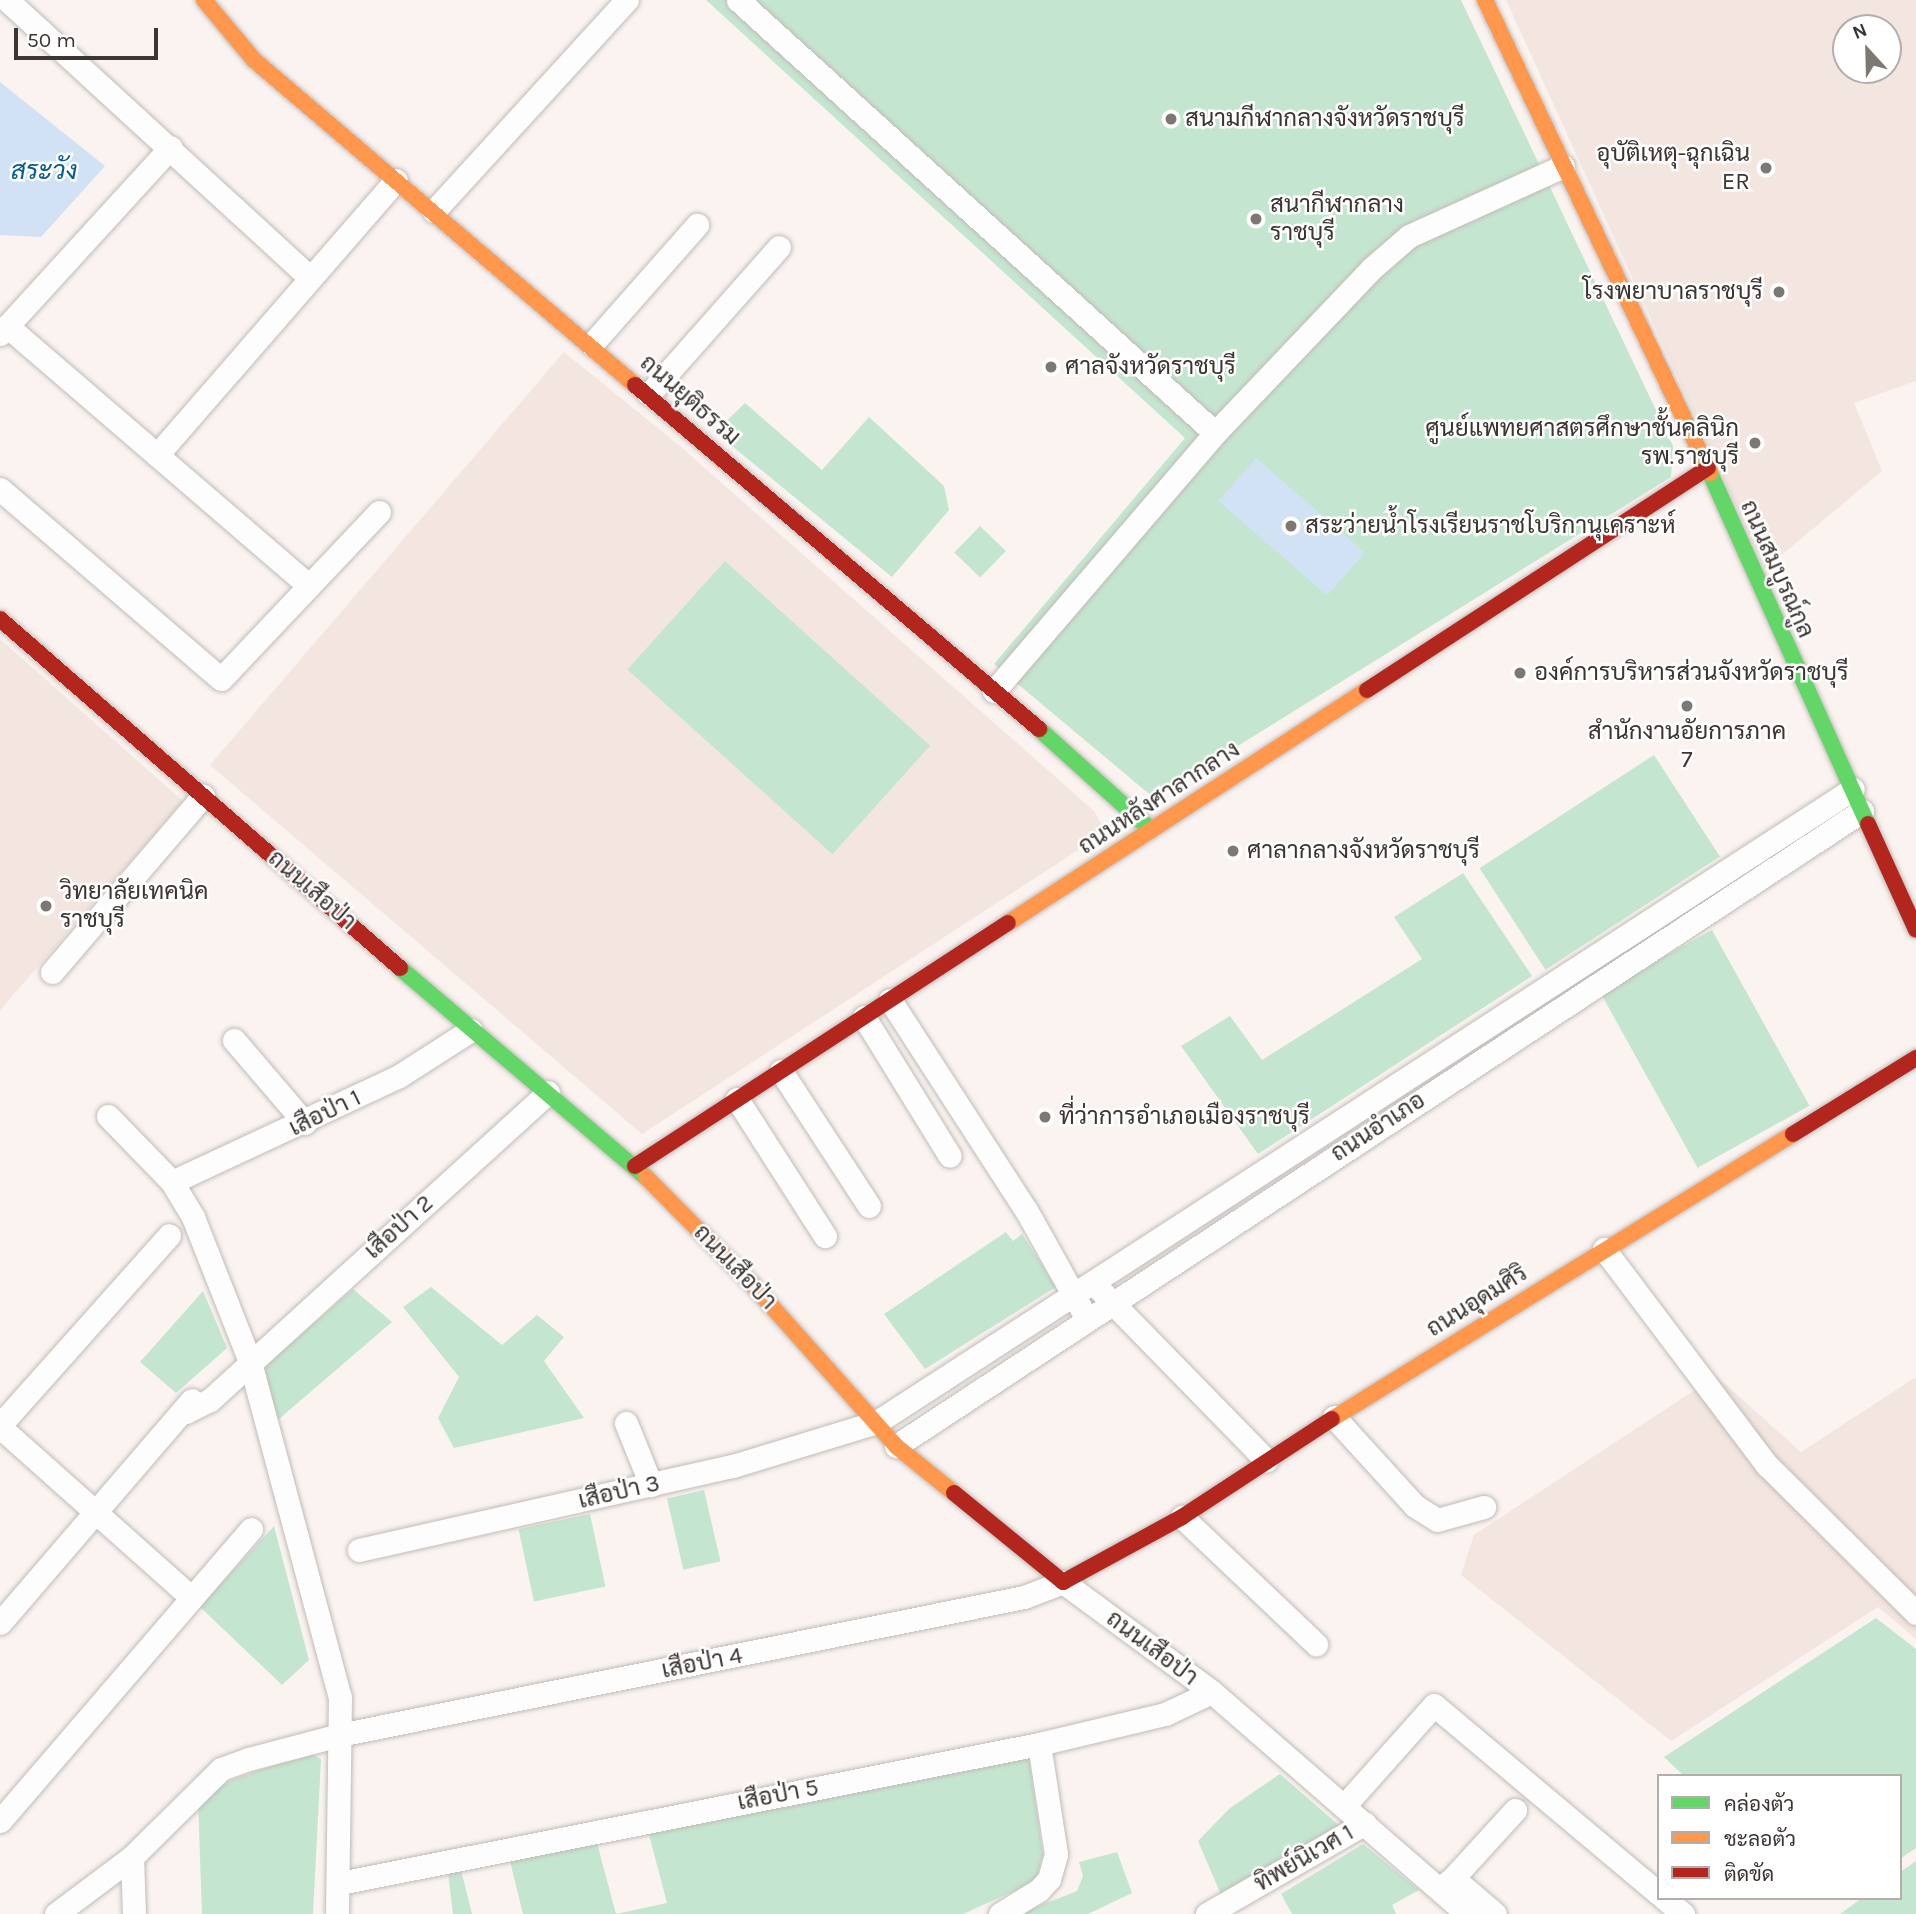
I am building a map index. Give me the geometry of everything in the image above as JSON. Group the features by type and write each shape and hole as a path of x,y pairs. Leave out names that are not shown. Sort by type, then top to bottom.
{"street":[{"path":"7,0 171,147 310,278"},
{"name":"ถนนยุติธรรม","path":"204,0 254,60 592,344 1151,830"},
{"path":"434,211 627,0"},
{"path":"738,0 1214,433"},
{"name":"ถนนสมบูรณ์กูล","path":"1485,0 1708,468 1916,930"},
{"path":"171,147 4,330 157,455 307,584"},
{"path":"994,691 1214,433 1409,236 1563,166"},
{"path":"157,455 396,180"},
{"path":"592,344 697,225"},
{"path":"649,394 779,247"},
{"name":"ถนนหลังศาลากลาง","path":"635,1166 1708,468"},
{"path":"0,489 221,679 307,584 379,512"},
{"name":"ถนนเสือป่า","path":"0,619 471,1030 635,1166 877,1422 896,1446 1063,1582 1212,1692 1344,1806 1446,1884 1467,1914"},
{"name":"ถนนอำเภอ","path":"877,1422 1853,789"},
{"path":"52,972 203,796"},
{"name":"ถนนอำเภอ","path":"896,1446 1108,1302 1862,811"},
{"path":"890,1000 1026,1210 1087,1318"},
{"path":"864,1017 950,1156"},
{"name":"เสือป่า 1","path":"172,1182 305,1123 399,1076 471,1030"},
{"path":"234,1040 305,1123"},
{"name":"ถนนอุดมศิริ","path":"1063,1582 1182,1517 1334,1417 1916,1058"},
{"path":"781,1071 869,1206"},
{"name":"เสือป่า 2","path":"250,1362 548,1093"},
{"path":"737,1099 825,1236"},
{"path":"108,1116 172,1182 193,1217 250,1362 333,1663 339,1735 340,1883 337,1914"},
{"path":"169,1235 0,1426 98,1510 192,1598"},
{"path":"1604,1249 1767,1465 1916,1614"},
{"path":"1095,1282 1108,1302 1266,1460"},
{"path":"0,1623 186,1412 196,1392 218,1371 250,1362"},
{"path":"1334,1417 1415,1506 1437,1520 1484,1507"},
{"name":"เสือป่า 3","path":"359,1550 651,1485 877,1422"},
{"path":"626,1423 651,1485"},
{"path":"1182,1517 1317,1644"},
{"path":"0,1821 251,1529"},
{"name":"เสือป่า 4","path":"56,1914 132,1857 221,1769 339,1735 970,1609 1063,1582"},
{"name":"เสือป่า 5","path":"340,1883 1040,1744 1165,1714 1212,1692"},
{"path":"1344,1806 1434,1706 1657,1892"},
{"path":"1000,1914 1039,1890 1049,1879 1056,1854 1040,1744"},
{"path":"1495,1914 1446,1884 1515,1810"},
{"name":"ทิพย์นิเวศ 1","path":"1207,1914 1365,1823"},
{"path":"132,1857 134,1914"},
{"path":"1666,1900 1683,1914"}],"shaded area":[{"name":"โรงพยาบาลราชบุรี","path":"1506,0 1916,0 1916,381 1854,403 1882,471 1765,569"},
{"path":"564,352 681,447 1094,811 1102,825 1098,837 642,1134 210,765"},
{"name":"วิทยาลัยเทคนิค ราชบุรี","path":"0,639 183,801 0,1010"},
{"path":"1716,1376 1801,1452 1916,1377 1916,1639 1878,1607 1671,1741 1461,1575 1474,1535"}],"green space":[{"name":"สนากีฬากลาง ราชบุรี","path":"706,0 1461,0 1673,446 1671,477 1154,798 994,664 1185,438"},
{"path":"745,403 822,470 869,417 944,486 949,510 892,577 715,432"},
{"path":"980,526 1006,551 980,578 954,553"},
{"path":"725,561 930,746 832,854 627,669"},
{"path":"1654,755 1720,856 1545,970 1480,868"},
{"path":"1463,873 1532,976 1258,1154 1181,1046 1230,1016 1262,1060 1422,959 1394,917"},
{"path":"1712,930 1809,1106 1697,1168 1600,992"},
{"path":"1006,1232 1013,1241 1022,1234 1056,1287 925,1369 884,1314"},
{"path":"431,1287 502,1345 537,1315 564,1337 544,1361 584,1418 454,1448 438,1418 459,1377 403,1307"},
{"path":"353,1289 392,1322 272,1425 265,1366"},
{"path":"203,1291 227,1348 176,1393 140,1362"},
{"path":"704,1490 720,1561 683,1570 667,1499"},
{"path":"590,1514 605,1586 534,1602 519,1529"},
{"path":"274,1526 309,1660 282,1685 200,1607"},
{"path":"1876,1618 1916,1649 1916,1848 1902,1858 1902,1774 1682,1774 1664,1757"},
{"path":"309,1753 321,1759 313,1914 202,1914 198,1799 232,1780"},
{"path":"1029,1758 1043,1855 1036,1881 963,1914 616,1914 667,1903 648,1831"},
{"path":"1280,1774 1343,1829 1222,1897 1198,1841 1230,1808"},
{"path":"597,1843 616,1914 523,1914 510,1861"},
{"path":"1363,1844 1419,1890 1392,1905 1396,1914 1292,1914 1281,1894"},
{"path":"1117,1852 1132,1893 1088,1914 1018,1914 1077,1891 1083,1876 1079,1862"},
{"path":"1916,1861 1916,1914 1840,1914 1859,1900 1902,1900 1902,1871"},
{"path":"461,1870 472,1914 453,1914 448,1873"}],"water":[{"name":"สระวัง","path":"0,82 105,166 41,237 0,235"},
{"name":"สระว่ายน้ำโรงเรียนราชโบริกานุเคราะห์","path":"1256,458 1365,552 1327,595 1219,501"}],"traffic: fast":[{"path":"1710,473 1868,824"},
{"path":"1039,729 1151,830"},
{"path":"400,968 646,1177"}],"traffic: slow":[{"path":"204,0 254,60 635,385"},
{"path":"1485,0 1710,473"},
{"path":"1008,923 1367,690"},
{"path":"1332,1419 1793,1134"},
{"path":"646,1177 750,1282 896,1446 954,1493"}],"traffic: jam":[{"path":"635,385 1039,729"},
{"path":"1367,690 1708,468"},
{"path":"0,619 400,968"},
{"path":"1868,824 1916,930"},
{"path":"635,1166 1008,923"},
{"path":"1793,1134 1916,1058"},
{"path":"954,1493 1063,1582 1182,1517 1332,1419"}],"place":[{"name":"สนามกีฬากลางจังหวัดราชบุรี","path":"1171,119"},
{"name":"อุบัติเหตุ-ฉุกเฉิน ER","path":"1766,168"},
{"name":"สนากีฬากลาง ราชบุรี","path":"1256,219"},
{"name":"โรงพยาบาลราชบุรี","path":"1779,292"},
{"name":"ศาลจังหวัดราชบุรี","path":"1051,367"},
{"name":"ศูนย์แพทยศาสตรศึกษาชั้นคลินิก รพ.ราชบุรี","path":"1755,443"},
{"name":"สระว่ายน้ำโรงเรียนราชโบริกานุเคราะห์","path":"1291,526"},
{"name":"องค์การบริหารส่วนจังหวัดราชบุรี","path":"1520,673"},
{"name":"สำนักงานอัยการภาค 7","path":"1687,706"},
{"name":"ศาลากลางจังหวัดราชบุรี","path":"1233,851"},
{"name":"วิทยาลัยเทคนิค ราชบุรี","path":"46,906"},
{"name":"ที่ว่าการอำเภอเมืองราชบุรี","path":"1045,1117"}]}
